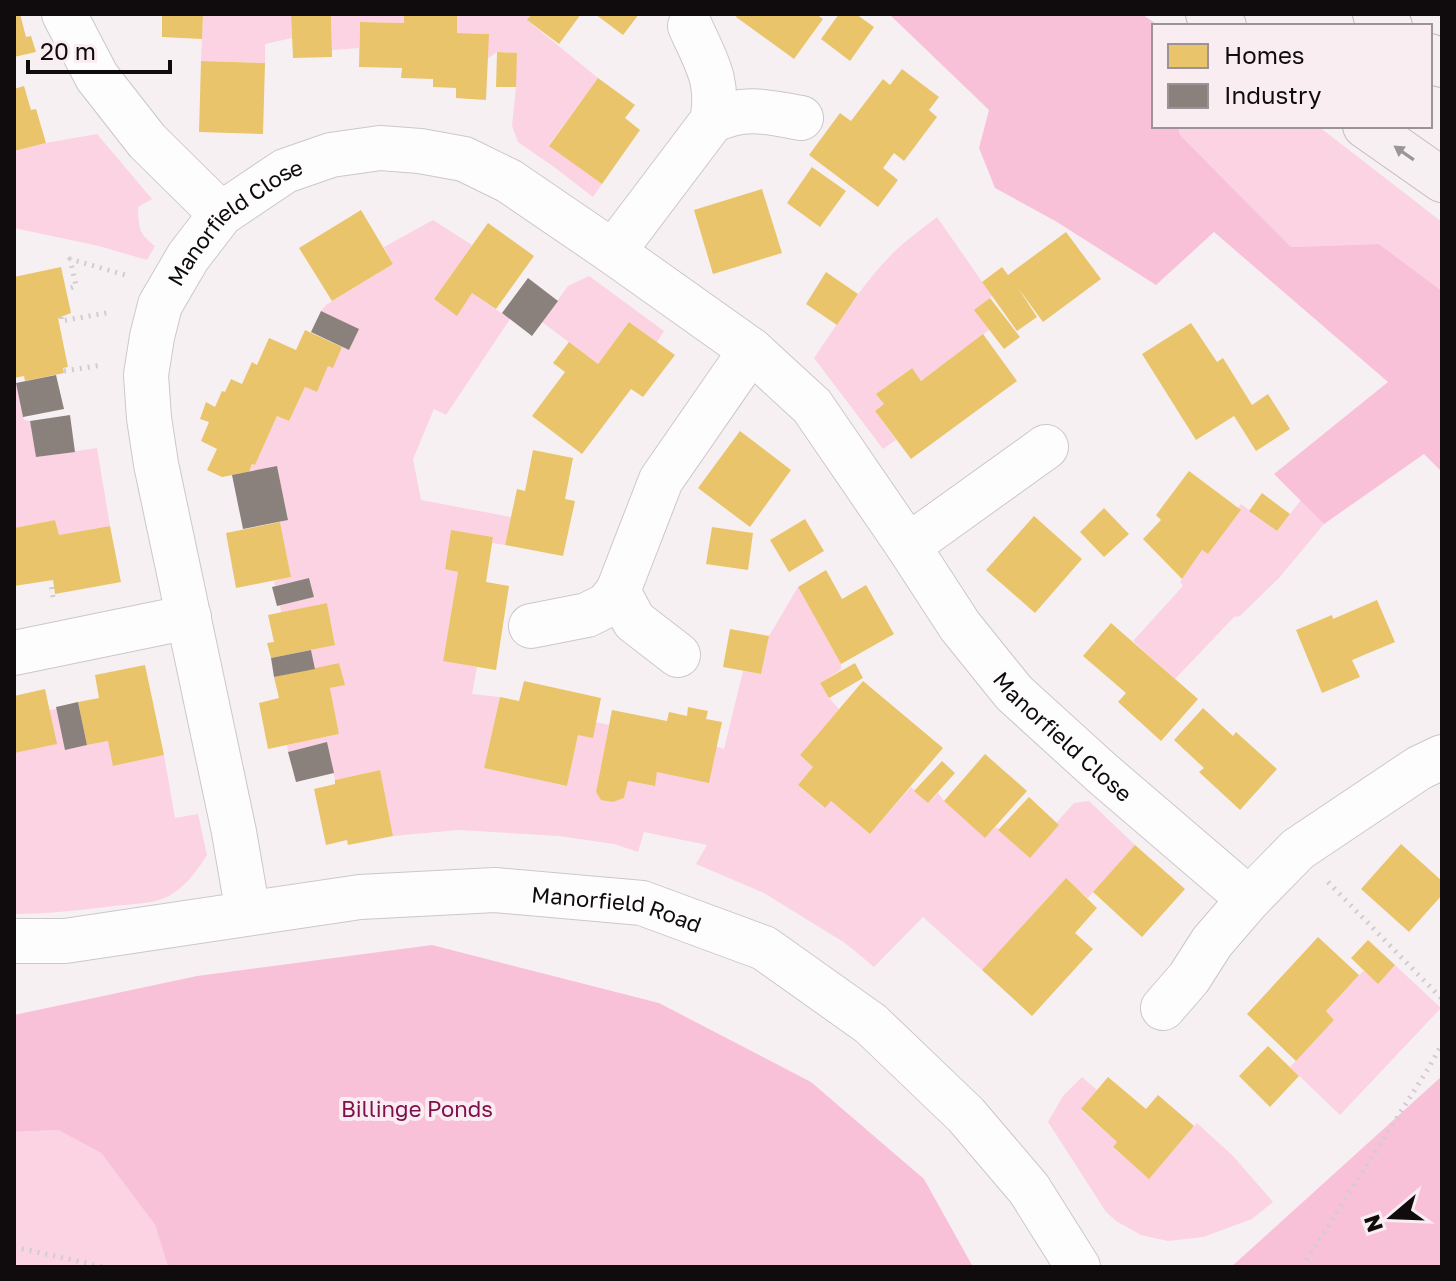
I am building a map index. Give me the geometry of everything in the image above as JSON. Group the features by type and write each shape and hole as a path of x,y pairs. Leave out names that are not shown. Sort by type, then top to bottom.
{"highway":[{"path":"1368,128 1442,180"}],"street":[{"path":"64,14 97,77 147,141 221,214"},
{"path":"613,252 712,121 716,102 714,83 690,26"},
{"path":"712,121 744,110 801,118"},
{"name":"Manorfield Close","path":"248,913 234,832 156,464 146,375 152,337 160,305 188,257 221,214 285,171 331,155 380,148 464,159 509,181 751,350 812,406 960,626 1014,693 1249,899"},
{"path":"531,626 587,615 607,605 618,591 661,480 751,350"},
{"path":"908,546 1046,447"},
{"path":"618,591 634,621 678,655"},
{"path":"14,653 189,617"},
{"path":"1163,1008 1189,978 1212,942 1298,849 1419,768 1442,757"},
{"name":"Manorfield Road","path":"14,941 65,941 360,897 495,890 642,903 764,948 871,1024 966,1115 1029,1189 1078,1267"}],"path":[{"path":"71,288 76,286 70,259 131,277"},
{"path":"61,317 61,321 121,311"},
{"path":"64,371 101,364 104,368 114,365"},
{"path":"1298,849 1442,999"},
{"path":"1302,1267 1442,1044"},
{"path":"14,1247 104,1267"}],"shaded area":[{"path":"203,14 291,14 292,38 265,44 265,63 201,61"},
{"path":"331,14 404,14 404,23 360,22 359,48 332,50"},
{"path":"420,14 532,14 528,21 598,78 549,145 602,184 593,197 518,142 512,126 516,53 497,52 487,59 488,34 457,33 457,15"},
{"path":"1178,128 1321,128 1442,222 1442,291 1379,244 1291,247 1180,135"},
{"path":"97,134 152,199 138,207 140,230 155,246 147,260 14,228 14,151"},
{"path":"937,217 992,296 975,310 989,330 921,381 911,368 877,394 884,404 875,411 896,440 883,449 814,358 871,277 903,244"},
{"path":"433,220 472,245 434,299 457,315 472,293 510,319 446,415 434,409 413,459 421,500 511,517 505,545 492,543 493,537 451,530 445,568 458,572 443,660 477,667 472,694 500,697 484,768 567,786 578,735 596,722 609,725 596,792 602,800 613,802 624,798 628,781 654,786 657,772 717,747 724,749 743,671 761,674 769,636 798,587 841,664 841,670 820,683 839,709 800,755 813,767 798,785 824,808 831,801 870,834 911,787 928,803 938,793 985,837 996,827 1030,857 1074,803 1089,801 1135,845 1088,898 1065,879 982,970 923,917 874,967 845,943 764,893 696,864 707,845 644,832 638,852 614,844 559,836 458,830 393,836 379,770 335,780 327,743 288,752 287,745 339,734 330,688 344,685 339,663 315,669 311,650 335,644 327,603 281,613 280,605 314,597 309,578 275,586 274,581 291,577 280,522 288,519 277,467 249,472 277,416 289,421 305,387 317,392 328,366 333,367 342,347 349,350 358,330 321,311 393,264 384,247"},
{"path":"589,276 664,331 657,342 629,322 598,364 542,322 568,286"},
{"path":"14,378 24,420 30,421 36,457 97,448 110,526 59,535 55,520 14,528"},
{"path":"1301,500 1324,524 1279,578 1240,616 1234,617 1175,679 1133,641 1183,586 1180,582 1202,550 1208,554 1241,510 1238,508 1241,504 1277,531"},
{"path":"57,709 66,749 108,741 114,766 164,755 175,818 198,814 207,855 191,878 169,896 142,903 14,914 14,753 49,710"},
{"path":"1395,965 1441,1008 1340,1115 1290,1067 1334,1020 1326,1011 1359,975 1365,970 1378,983"},
{"path":"1082,1077 1097,1090 1081,1110 1117,1142 1113,1148 1149,1178 1197,1123 1233,1156 1273,1202 1252,1219 1203,1237 1168,1241 1141,1235 1116,1221 1106,1212 1048,1122 1063,1096"},
{"path":"58,1130 101,1153 155,1225 168,1267 14,1267 14,1132"}],"green space":[{"path":"889,14 1142,14 1156,24 1152,24 1152,128 1178,128 1180,135 1291,247 1379,244 1442,291 1442,472 1424,454 1324,524 1274,474 1388,382 1214,232 1156,285 1057,222 995,188 979,148 989,110"},
{"name":"Billinge Ponds","path":"432,945 659,1003 811,1082 924,1179 973,1267 168,1267 155,1225 101,1153 58,1130 14,1132 14,1015 197,976"},
{"path":"1442,1076 1442,1267 1231,1267"}],"building: Homes":[{"path":"14,14 20,14 26,37 31,36 36,52 14,57"},
{"path":"162,14 203,14 202,39 162,37"},
{"path":"291,14 331,14 332,57 293,58"},
{"path":"404,14 457,15 457,33 489,34 486,100 456,98 456,88 433,87 433,79 401,78 402,68 359,67 360,22 404,23"},
{"path":"532,14 581,14 559,44 527,20"},
{"path":"595,14 639,14 623,35"},
{"path":"738,14 816,14 823,19 794,59 736,17"},
{"path":"839,14 856,14 874,27 850,61 821,39"},
{"path":"497,52 517,53 516,87 496,87"},
{"path":"201,61 265,63 263,134 199,132"},
{"path":"902,69 939,97 929,110 937,117 904,161 894,153 883,168 898,180 878,207 809,155 840,113 851,121 883,79 890,85"},
{"path":"598,78 635,105 625,118 640,130 602,184 549,146"},
{"path":"24,86 31,110 36,109 46,143 14,151 14,89"},
{"path":"812,167 846,191 820,227 787,203"},
{"path":"762,189 782,253 713,274 694,210"},
{"path":"361,210 393,264 332,301 299,248"},
{"path":"488,223 534,256 496,309 472,293 457,316 434,299"},
{"path":"1066,232 1101,279 1043,322 1018,288 1037,317 1017,331 982,282 1002,267 1008,275"},
{"path":"61,267 71,313 58,318 68,367 63,368 64,373 25,381 24,376 14,378 14,277"},
{"path":"826,272 858,294 837,325 806,304"},
{"path":"990,298 1020,337 1004,349 974,310"},
{"path":"629,322 675,355 643,397 631,389 582,454 532,416 565,372 553,363 569,342 598,364"},
{"path":"1191,323 1217,362 1223,358 1252,405 1268,394 1290,429 1256,451 1234,416 1196,440 1142,354"},
{"path":"305,330 342,347 333,368 328,366 317,392 305,387 289,421 277,416 249,472 222,477 207,470 217,449 201,441 209,422 200,419 206,402 215,407 231,379 242,384 252,362 257,365 269,338 296,350"},
{"path":"983,334 1017,381 911,459 875,411 884,404 876,394 912,368 921,381"},
{"path":"740,431 791,470 750,527 698,488"},
{"path":"533,450 573,458 565,499 575,501 563,556 505,545 517,489 525,491"},
{"path":"1189,471 1241,510 1208,554 1202,550 1182,579 1143,539 1161,520 1156,515"},
{"path":"1262,493 1290,514 1277,531 1249,511"},
{"path":"1104,508 1129,534 1104,557 1080,532"},
{"path":"1034,516 1082,559 1035,613 986,570"},
{"path":"805,519 824,551 789,572 770,540"},
{"path":"55,520 59,535 110,526 121,582 55,594 53,580 14,586 14,528"},
{"path":"280,522 291,577 236,588 226,533"},
{"path":"712,527 753,533 748,570 706,564"},
{"path":"451,530 493,537 486,582 509,586 496,670 443,661 458,572 445,569"},
{"path":"826,570 842,599 866,585 894,634 841,664 798,587"},
{"path":"1377,600 1395,642 1352,660 1360,677 1322,693 1296,630 1332,615 1333,619"},
{"path":"327,603 335,645 271,658 267,643 274,642 268,615"},
{"path":"1111,623 1198,699 1161,741 1118,702 1126,693 1083,656"},
{"path":"730,629 769,636 761,674 723,667"},
{"path":"339,663 345,685 330,688 339,734 268,749 259,703 279,698 274,677"},
{"path":"855,663 863,678 829,698 820,683"},
{"path":"145,665 164,755 113,766 108,741 87,745 78,702 99,698 95,675"},
{"path":"524,681 601,698 593,738 578,735 567,786 484,768 500,697 519,701"},
{"path":"863,681 943,748 870,834 831,801 825,808 798,785 813,767 800,755"},
{"path":"45,689 57,744 14,753 14,696"},
{"path":"688,707 708,711 706,719 722,722 709,783 657,772 655,786 628,781 624,798 613,802 601,800 596,792 612,710 667,721 669,712 687,716"},
{"path":"1203,708 1233,736 1236,732 1277,769 1240,810 1199,772 1204,768 1174,740"},
{"path":"985,754 1027,791 985,838 944,801"},
{"path":"942,761 955,773 928,803 914,791"},
{"path":"380,770 393,836 348,845 347,840 326,845 314,789 335,784 335,780"},
{"path":"1029,797 1059,825 1030,858 998,830"},
{"path":"1401,844 1442,881 1442,895 1409,932 1361,889"},
{"path":"1135,845 1185,889 1142,937 1093,892"},
{"path":"1066,878 1097,908 1075,933 1093,949 1032,1016 982,970"},
{"path":"1318,937 1359,975 1326,1011 1334,1020 1296,1061 1247,1014"},
{"path":"1368,940 1395,965 1378,984 1351,958"},
{"path":"1268,1046 1299,1076 1270,1107 1239,1076"},
{"path":"1108,1077 1146,1109 1158,1095 1194,1126 1149,1179 1113,1147 1117,1142 1081,1109"}],"building: Industry":[{"path":"528,278 558,301 532,336 502,313"},
{"path":"321,311 359,329 349,350 311,332"},
{"path":"56,375 64,409 23,417 16,383"},
{"path":"70,415 75,452 36,457 30,421"},
{"path":"277,466 288,520 243,529 232,475"},
{"path":"309,578 314,597 277,606 272,587"},
{"path":"311,650 315,669 274,677 271,658"},
{"path":"78,702 87,745 65,750 56,707"},
{"path":"327,742 334,773 296,782 288,752"}]}
